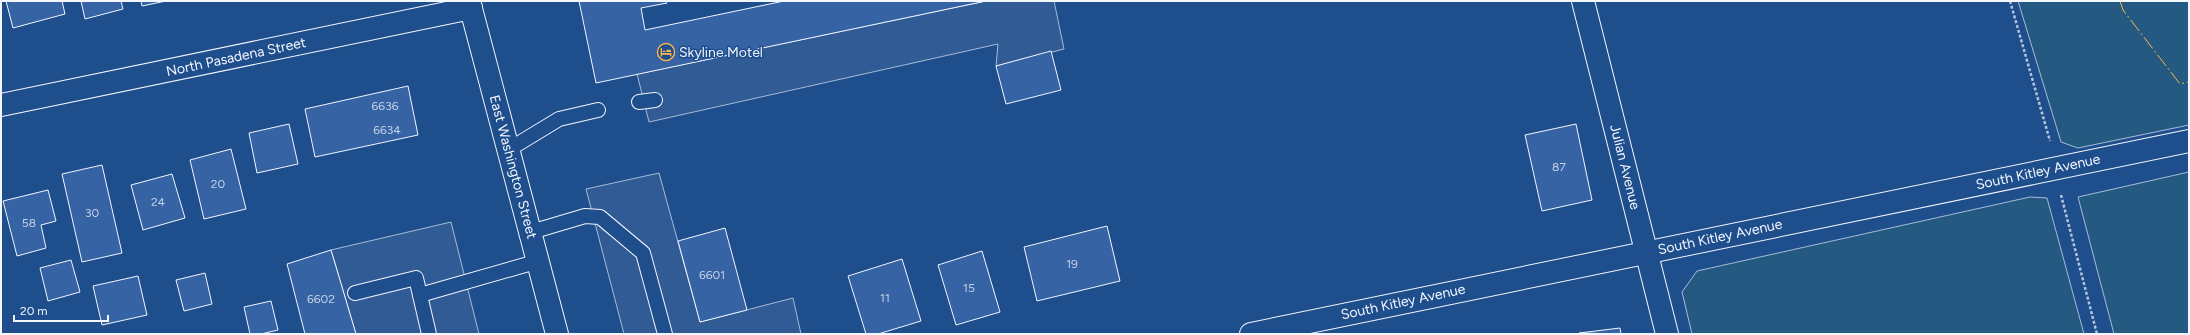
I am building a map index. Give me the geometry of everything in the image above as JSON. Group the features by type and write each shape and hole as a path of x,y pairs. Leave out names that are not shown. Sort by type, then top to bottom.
{"street":[{"name":"Julian Avenue","path":"1583,1 1667,334"},
{"name":"North Pasadena Street","path":"1,105 470,5"},
{"name":"East Washington Street","path":"470,5 539,261 557,334"},
{"name":"South Kitley Avenue","path":"1252,334 2189,140"}],"lane":[{"path":"639,102 655,100"},
{"path":"508,150 559,119 598,110"},
{"path":"531,232 585,216 600,217 643,253 665,334"},
{"path":"420,295 539,261"},
{"path":"355,293 416,278 429,334"}],"shaded area":[{"path":"986,1 1054,1 1064,49 996,66 998,44 649,122 637,74"},
{"path":"2018,1 2189,1 2189,125 2078,148 2061,142"},
{"path":"2189,172 2189,334 2114,334 2078,197"},
{"path":"659,173 700,322 793,298 801,334 624,334 586,189"},
{"path":"2030,197 2047,198 2084,334 1692,334 1682,292 1697,271"},
{"path":"451,222 479,334 356,334 331,250"}],"building":[{"path":"6,1 62,1 65,14 13,28"},
{"path":"81,1 121,1 123,9 85,19"},
{"path":"141,1 166,1 142,6"},
{"name":"Skyline Motel","path":"579,1 666,1 667,3 641,8 645,30 784,1 986,1 596,83"},
{"path":"1051,51 1061,90 1006,104 996,66"},
{"path":"408,86 418,135 315,157 305,109"},
{"path":"289,124 298,164 257,173 249,133"},
{"path":"1576,124 1592,200 1542,211 1525,135"},
{"path":"231,149 246,209 204,219 190,160"},
{"path":"102,165 122,253 82,262 62,174"},
{"path":"172,174 185,218 143,230 131,185"},
{"path":"48,190 56,221 41,225 46,248 17,256 3,201"},
{"path":"1107,226 1120,281 1037,301 1024,247"},
{"path":"725,228 747,310 700,322 678,241"},
{"path":"331,250 356,334 305,334 287,264"},
{"path":"982,251 1000,312 956,325 938,265"},
{"path":"902,259 921,321 878,334 866,334 848,276"},
{"path":"71,260 80,292 48,301 40,268"},
{"path":"205,273 212,304 184,311 176,280"},
{"path":"138,276 147,315 102,325 93,286"},
{"path":"271,301 278,330 261,334 250,334 244,307"},
{"path":"1620,328 1621,334 1579,333"}],"power":[{"path":"2120,1 2123,10 2180,84 2189,82"}],"place":[{"name":"Skyline Motel","path":"666,52"}]}
